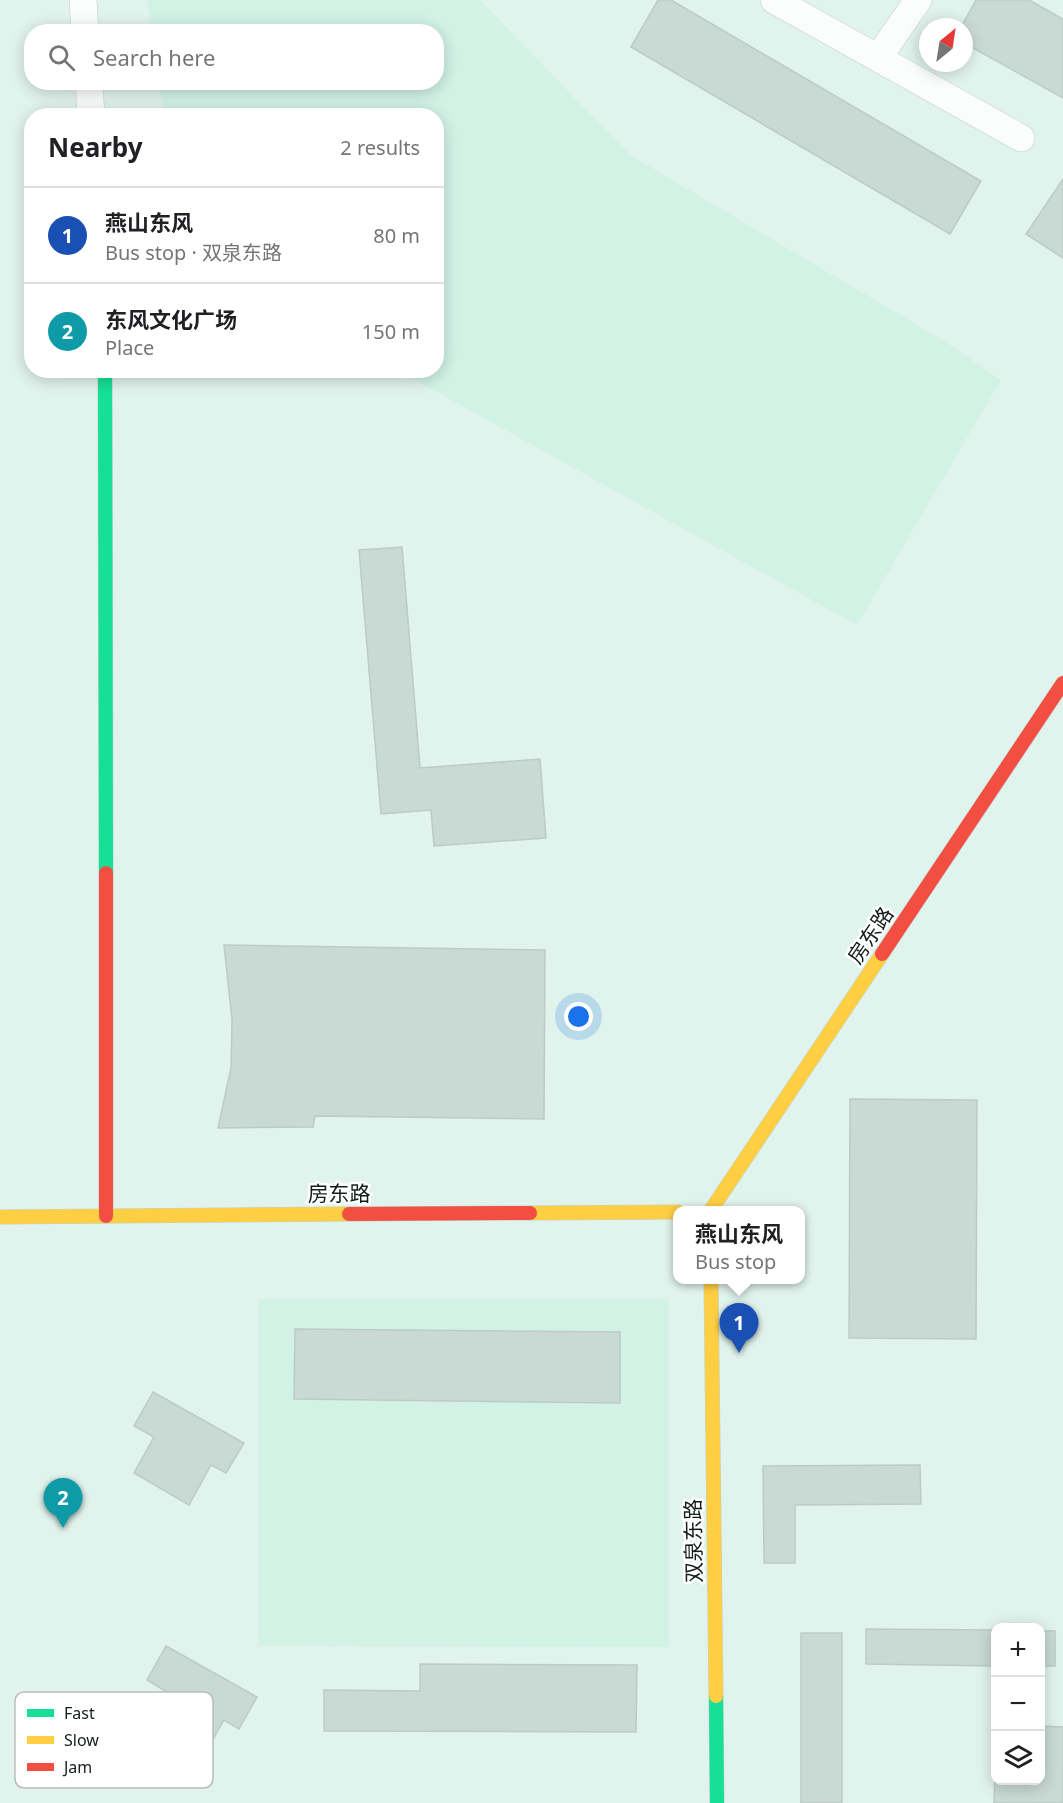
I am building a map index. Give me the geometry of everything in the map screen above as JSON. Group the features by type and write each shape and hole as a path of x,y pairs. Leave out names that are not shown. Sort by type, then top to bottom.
{"main road":[{"path":"105,378 106,1216"},
{"name":"房东路","path":"714,1206 1059,698"},
{"name":"房东路","path":"0,1217 673,1212"},
{"name":"双泉东路","path":"711,1284 717,1803"}],"street":[{"path":"83,0 84,24"},
{"path":"774,0 1021,138"},
{"path":"878,58 918,0"},
{"path":"89,90 91,108"}],"shaded area":[{"path":"147,0 480,0 630,155 944,341 1001,380 857,625 412,378 444,378 444,108 163,108 160,90 444,90 444,24 151,24"},
{"path":"258,1299 669,1299 669,1647 258,1646"}],"building":[{"path":"658,0 671,0 981,181 950,234 631,47"},
{"path":"976,0 1029,0 1063,19 1063,98 973,48 973,18 966,18"},
{"path":"1063,179 1063,258 1026,234"},
{"path":"402,547 420,768 540,759 546,838 434,846 431,810 381,814 359,550"},
{"path":"224,945 545,950 544,1119 315,1116 313,1127 218,1128 231,1068 232,1020"},
{"path":"850,1099 977,1100 976,1339 849,1338"},
{"path":"295,1329 620,1332 620,1403 294,1399"},
{"path":"153,1392 244,1443 226,1473 211,1465 189,1505 134,1473 154,1437 134,1426"},
{"path":"920,1465 921,1504 795,1505 795,1563 764,1563 763,1466"},
{"path":"866,1629 991,1630 991,1666 866,1664"},
{"path":"1045,1631 1055,1631 1055,1666 1045,1666"},
{"path":"801,1633 842,1633 842,1803 801,1803"},
{"path":"166,1646 257,1697 239,1729 224,1720 213,1740 213,1692 167,1692 147,1680"},
{"path":"420,1664 637,1665 636,1732 324,1731 324,1690 420,1691"},
{"path":"1045,1726 1063,1727 1063,1803 994,1803 995,1785 1045,1785"}],"traffic: fast":[{"path":"105,378 106,873"},
{"path":"716,1696 717,1803"}],"traffic: slow":[{"path":"714,1206 882,954"},
{"path":"530,1213 673,1212"},
{"path":"0,1217 349,1214"},
{"path":"711,1284 716,1696"}],"traffic: jam":[{"path":"882,954 1063,683"},
{"path":"106,873 106,1216"},
{"path":"349,1214 530,1213"}],"place":[{"name":"燕山东风","path":"739,1353"},
{"name":"东风文化广场","path":"63,1528"}]}
